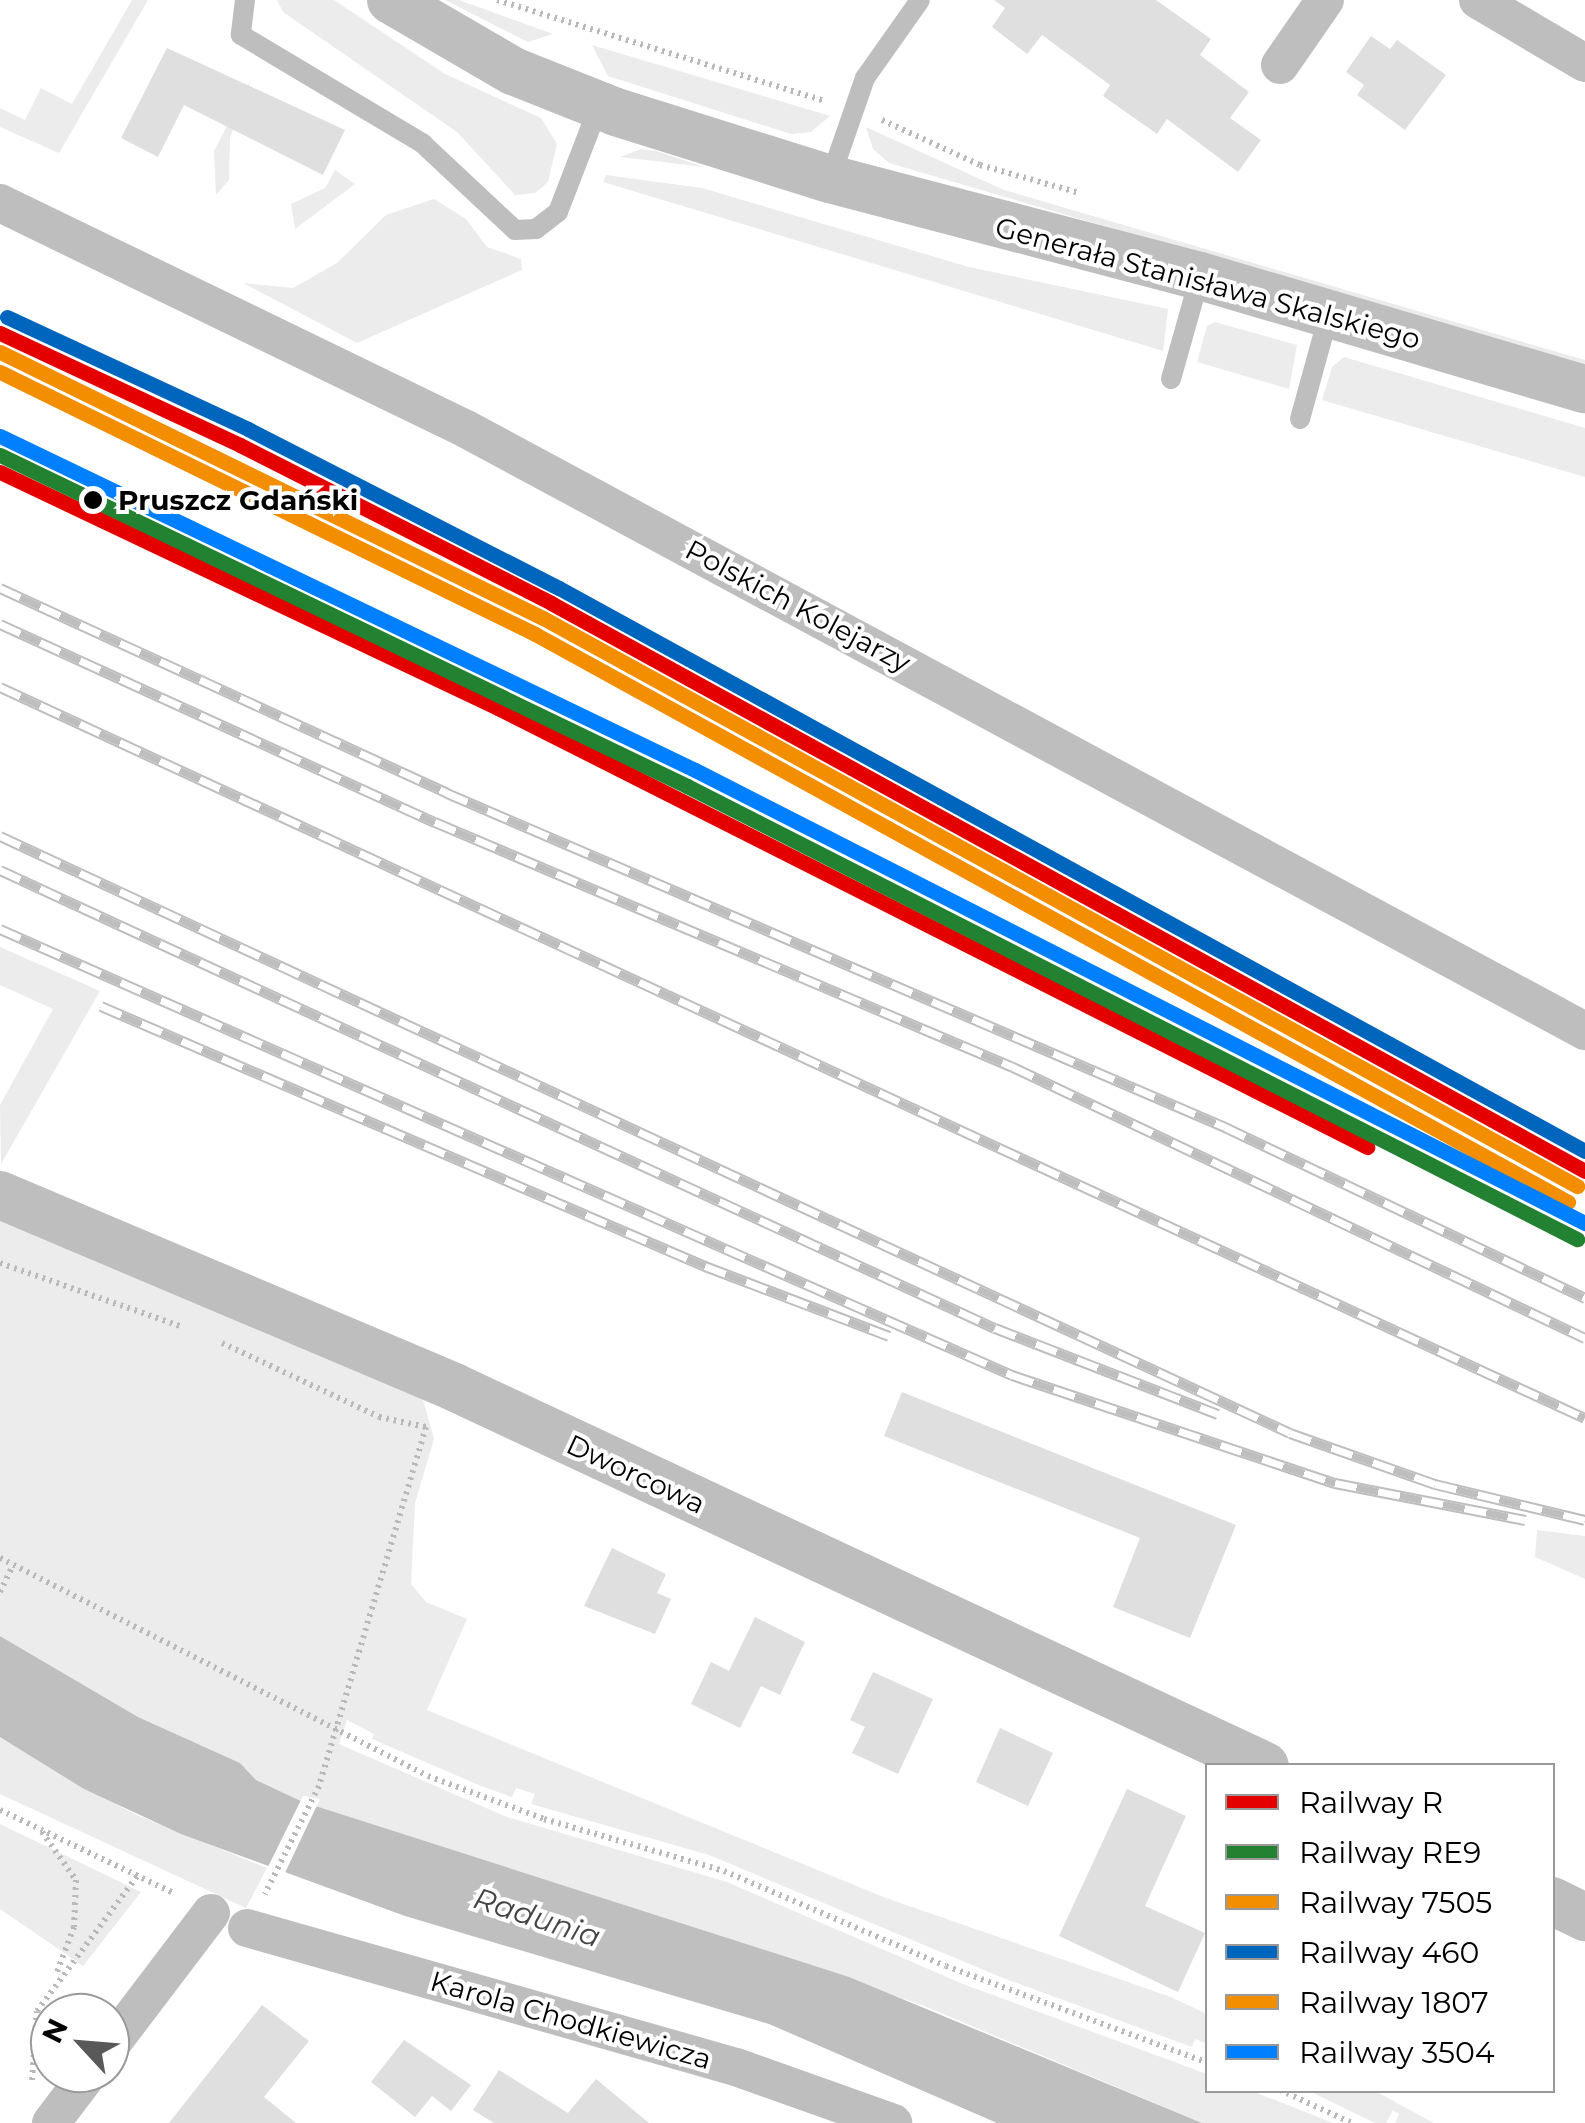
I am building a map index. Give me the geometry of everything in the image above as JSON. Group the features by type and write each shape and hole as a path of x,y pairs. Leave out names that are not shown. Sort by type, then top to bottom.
{"street":[{"name":"Generała Stanisława Skalskiego","path":"391,0 486,57 599,106 830,179 1200,276 1585,389"},
{"path":"1280,65 1325,0"},
{"path":"1478,0 1585,64"},
{"name":"Polskich Kolejarzy","path":"0,203 466,429 1585,1031"},
{"name":"Dworcowa","path":"0,1195 454,1387 1259,1763"},
{"path":"1555,1903 1585,1917"},
{"name":"Karola Chodkiewicza","path":"255,1912 736,2067 892,2123"},
{"path":"130,2019 210,1913"},
{"path":"51,2123 74,2093"}],"lane":[{"path":"245,0 240,35 422,143 506,225 526,231 547,223 566,201 599,106"},
{"path":"830,179 865,78 920,0"},
{"path":"1171,379 1200,276"},
{"path":"1300,419 1329,314"}],"path":[{"path":"498,0 852,108 980,165 1088,196"},
{"path":"0,1263 189,1329"},
{"path":"207,1337 379,1417 426,1428 318,1786 255,1912"},
{"path":"0,1558 334,1730 491,1800 724,1871 946,1966 1205,2063"},
{"path":"0,1591 13,1564"},
{"path":"0,1810 138,1875 47,1993"},
{"path":"38,1828 76,1880 74,1928 54,1981"},
{"path":"1287,2093 1352,2123"}],"shaded area":[{"path":"132,0 148,0 59,153 0,127 0,108 25,120 41,88 72,104"},
{"path":"277,0 334,0 445,74 541,118 557,144 548,182 535,193 515,195 457,132 283,12"},
{"path":"445,0 459,0 553,34 528,42"},
{"path":"592,45 830,116 811,132 791,134 608,76"},
{"path":"252,78 230,138 229,180 216,195 214,151"},
{"path":"866,127 1004,190 1585,360 1585,367 889,163 873,149"},
{"path":"641,149 656,151 705,167 620,157"},
{"path":"335,170 355,184 295,229 291,204 325,188"},
{"path":"606,175 702,188 969,267 1168,309 1163,351 603,182"},
{"path":"434,199 466,219 487,247 521,259 522,270 357,343 243,283 293,288 337,263 386,215"},
{"path":"1215,322 1297,345 1289,389 1197,362 1207,326"},
{"path":"1344,357 1585,428 1585,477 1322,400 1332,367"},
{"path":"0,947 100,991 1,1164 0,1105 53,1009 0,985"},
{"path":"0,1217 422,1396 434,1439 415,1503 411,1584 426,1602 467,1619 427,1710 886,1898 1171,1997 1205,2013 1205,2043 1195,2039 1192,2047 1003,1978 709,1855 531,1804 535,1794 516,1788 512,1797 481,1786 372,1739 374,1734 347,1720 339,1744 507,1817 727,1882 963,1984 1205,2073 1205,2093 1257,2093 1333,2123 1202,2123 922,2005 303,1802 256,1780 240,1763 138,1717 0,1636"},
{"path":"1537,1530 1585,1536 1585,1579 1535,1557"},
{"path":"0,1737 132,1813 267,1868 246,1908 0,1794"},
{"path":"0,1824 141,1892 83,1966 0,1909"},
{"path":"1313,2093 1379,2093 1434,2123 1395,2123 1399,2114 1393,2110 1386,2123 1375,2123"}],"water":[{"name":"Radunia","path":"0,1636 138,1717 240,1763 256,1780 303,1802 849,1977 1202,2123 997,2123 769,2024 405,1916 181,1834 84,1789 0,1737"}],"pier":[{"path":"303,1796 320,1799 282,1879 265,1873"}],"building":[{"path":"994,0 1156,0 1211,39 1200,55 1249,92 1230,118 1261,140 1238,172 1167,119 1157,134 1103,96 1110,85 1042,35 1027,54 992,27 1005,8"},
{"path":"1371,36 1390,49 1397,40 1446,75 1405,130 1357,95 1364,85 1346,72"},
{"path":"167,48 345,130 323,175 184,105 158,157 121,138"},
{"path":"902,1392 1236,1525 1190,1638 1113,1607 1140,1538 884,1436"},
{"path":"612,1548 666,1574 657,1593 671,1599 655,1634 584,1606"},
{"path":"755,1617 805,1642 780,1695 761,1686 740,1728 691,1704 711,1662 729,1671"},
{"path":"873,1672 933,1699 898,1774 852,1753 865,1727 850,1720"},
{"path":"1000,1728 1053,1753 1028,1806 976,1782"},
{"path":"1127,1789 1186,1816 1145,1906 1205,1933 1178,1992 1059,1936"},
{"path":"262,2005 309,2041 264,2097 296,2123 169,2123"},
{"path":"404,2040 471,2085 451,2111 432,2096 415,2117 371,2082"},
{"path":"499,2070 568,2113 596,2079 649,2123 494,2123 473,2110"}],"railway":[{"path":"0,588 447,793 1225,1127 1585,1298"},
{"path":"0,624 435,822 1013,1067 1585,1338"},
{"path":"0,687 1585,1418"},
{"path":"0,836 1290,1433 1435,1484 1585,1520"},
{"path":"0,870 995,1328 1218,1414"},
{"path":"0,929 1012,1375 1335,1483 1525,1520"},
{"path":"101,1006 705,1266 889,1336"}],"rail line":[{"name":"460","path":"7,317 248,429 559,588 1585,1151"},
{"name":"R","path":"0,333 240,445 551,603 1585,1171"},
{"name":"7505","path":"0,352 543,618 1577,1186"},
{"name":"1807","path":"0,372 535,634 1568,1202"},
{"name":"3504","path":"0,436 695,770 1585,1223"},
{"name":"RE9","path":"0,455 687,786 1577,1239"},
{"name":"R","path":"0,472 498,708 1367,1147"}],"place":[{"name":"Pruszcz Gdański","path":"93,500"}]}
